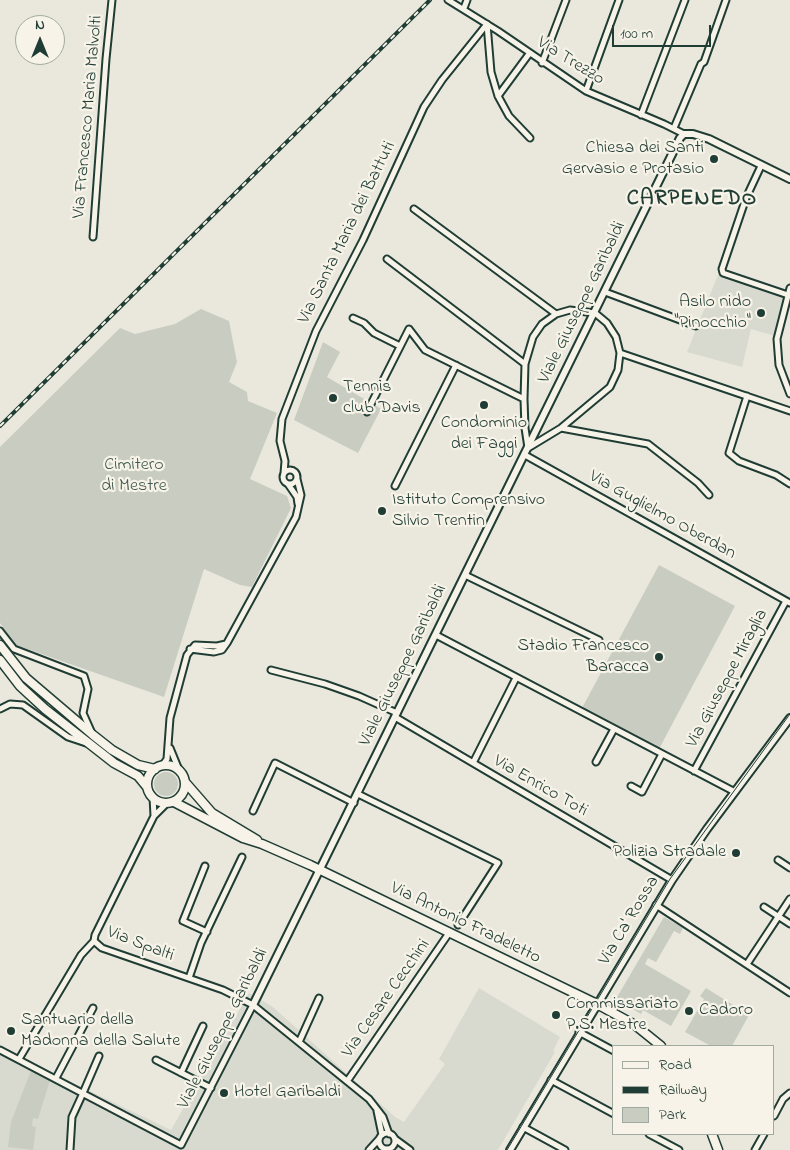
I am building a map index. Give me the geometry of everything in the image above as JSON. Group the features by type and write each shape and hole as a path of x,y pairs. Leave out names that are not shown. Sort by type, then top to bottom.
{"main road":[{"path":"0,645 26,678 93,736 138,765 159,767 168,765 179,770 185,782 212,813 262,844"},
{"path":"0,660 37,702 114,763 138,776 152,797 171,802 243,838 262,844"},
{"path":"147,787 149,777 159,767"},
{"path":"171,802 183,794 185,782"},
{"name":"Via Antonio Fradeletto","path":"262,844 597,1004 635,1025 660,1045"},
{"path":"712,1135 718,1150"}],"street":[{"name":"Via Francesco Maria Malvolti","path":"93,237 112,0"},
{"name":"Via Trezzo","path":"448,0 464,8 542,64 586,92 674,128 684,134"},
{"path":"464,8 467,0"},
{"path":"542,64 566,0"},
{"path":"586,92 619,0"},
{"path":"641,116 685,0"},
{"path":"674,128 701,64 704,62 726,0"},
{"path":"487,24 491,72 498,96 509,116 530,138"},
{"name":"Via Santa Maria dei Battuti","path":"284,473 284,457 280,441 282,419 316,331 363,240 424,107 442,80 487,24"},
{"path":"498,96 529,54"},
{"path":"684,134 709,139 790,179"},
{"name":"Viale Giuseppe Garibaldi","path":"83,1093 181,1145 254,1004 677,144 684,134"},
{"path":"761,166 746,198 722,268 723,273 788,295"},
{"path":"414,209 556,314"},
{"path":"387,259 526,364"},
{"path":"790,288 777,339 780,365 790,394"},
{"path":"605,292 696,326"},
{"path":"570,310 595,313 607,323 616,337 620,352 618,370 610,386 561,428 528,448 524,428 524,399 526,364 533,337 542,324 556,314 570,310"},
{"path":"353,318 367,326 374,333 400,346"},
{"path":"367,412 409,329 425,350 524,399"},
{"path":"620,352 790,411"},
{"path":"395,486 456,365"},
{"path":"747,396 729,453 739,461 776,476 790,484"},
{"path":"561,428 648,444 698,483 709,495"},
{"name":"Via Guglielmo Oberdan","path":"524,455 788,602"},
{"path":"159,767 167,758 170,718 190,649 214,652 222,650 298,512 302,495 297,479 284,457"},
{"path":"293,471 284,473 283,479 297,497 298,512"},
{"path":"288,484 294,483 297,479"},
{"path":"465,575 599,640"},
{"name":"Via Giuseppe Miraglia","path":"694,771 788,602"},
{"path":"0,631 14,649 84,676 88,689 83,713 93,736"},
{"path":"436,635 735,792"},
{"name":"Via Enrico Toti","path":"271,670 333,687 396,715 473,763 672,880"},
{"path":"473,763 516,678"},
{"path":"0,709 10,704 23,705 70,738 87,743"},
{"name":"Via Ca' Rossa","path":"510,1150 656,904 735,792 790,719"},
{"path":"596,762 614,729"},
{"path":"169,745 179,770"},
{"path":"631,786 642,792 662,754"},
{"path":"253,810 275,763 354,803"},
{"path":"358,794 498,863 458,925"},
{"path":"152,797 154,816"},
{"path":"94,941 95,935 154,816 171,802"},
{"path":"189,978 207,932 242,857"},
{"path":"778,860 790,868"},
{"path":"205,866 183,921 207,932"},
{"path":"746,964 790,899"},
{"path":"656,904 790,993"},
{"path":"764,907 790,924"},
{"name":"Via Cesare Cecchini","path":"348,1080 449,933"},
{"name":"Via Spalti","path":"19,1060 81,955 94,941 102,948 223,990 254,1004 348,1080 376,1106 383,1117 389,1134"},
{"path":"300,1040 319,998"},
{"path":"56,1078 93,1008"},
{"path":"181,1073 203,1026"},
{"path":"579,1032 612,1050"},
{"path":"0,1050 83,1093"},
{"path":"72,1149 72,1117 99,1056"},
{"path":"156,1060 211,1088"},
{"path":"551,1080 612,1113"},
{"path":"775,1114 783,1099 790,1093"},
{"path":"376,1106 381,1123 380,1144 389,1150"},
{"path":"523,1127 565,1150"},
{"path":"369,1150 381,1137 389,1134 410,1150"},
{"path":"651,1135 679,1150"},
{"path":"755,1150 763,1135"},
{"path":"376,1150 389,1150 395,1144 395,1139"}],"shaded area":[{"path":"718,275 784,298 777,320 775,336 751,329 742,367 687,352"},
{"path":"479,988 560,1037 553,1051 555,1052 498,1150 0,1150 0,1048 171,1130 249,993 273,1007 395,1117 404,1122 445,1064 439,1059"}],"green space":[{"name":"Cimitero di Mestre","path":"201,309 229,321 237,362 229,382 247,392 248,401 277,413 250,479 287,496 291,508 252,587 240,585 204,569 164,697 16,645 0,623 0,447 120,328 135,334 175,324"},
{"name":"Tennis club Davis","path":"323,342 340,352 327,377 381,409 358,453 294,420"},
{"name":"Stadio Francesco Baracca","path":"659,565 735,606 659,749 582,708"},
{"path":"166,772 171,773 177,779 177,789 171,795 166,796 161,795 155,789 154,784 155,779 161,773"},
{"path":"664,917 683,928 680,934 674,931 656,962 648,958 645,964 691,991 671,1026 643,1010 641,1014 616,999"},
{"path":"706,988 749,1015 733,1045 709,1045 685,1032 704,999 700,996"},
{"path":"32,1068 51,1077 38,1119 33,1118 32,1126 36,1127 33,1150 8,1147 11,1122"}],"tram line":[{"path":"507,1150 670,879 790,714"}],"railway":[{"path":"0,426 430,0"}],"place":[{"name":"Chiesa dei Santi Gervasio e Protasio","path":"714,159"},
{"name":"Asilo nido \"Pinocchio\"","path":"761,313"},
{"name":"Tennis club Davis","path":"333,398"},
{"name":"Condominio dei Faggi","path":"484,405"},
{"name":"Istituto Comprensivo Silvio Trentin","path":"382,511"},
{"name":"Stadio Francesco Baracca","path":"659,657"},
{"name":"Polizia Stradale","path":"736,853"},
{"name":"Cadoro","path":"689,1011"},
{"name":"Commissariato P.S. Mestre","path":"556,1015"},
{"name":"Santuario della Madonna della Salute","path":"11,1031"},
{"name":"Hotel Garibaldi","path":"224,1093"}],"district":[{"name":"CARPENEDO","path":"692,200"}]}
